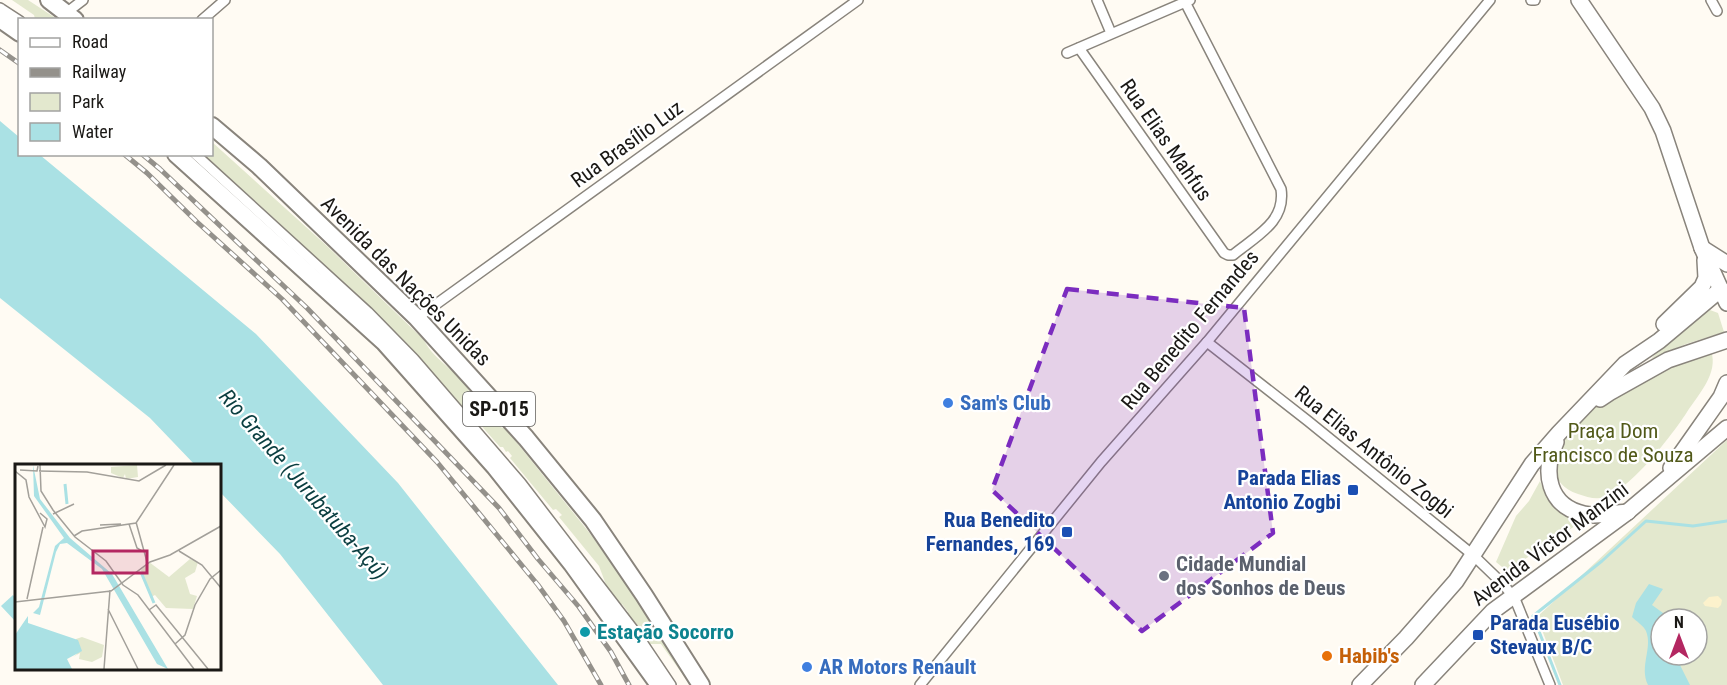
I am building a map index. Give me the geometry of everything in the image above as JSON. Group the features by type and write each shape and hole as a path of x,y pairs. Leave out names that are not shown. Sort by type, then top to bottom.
{"highway":[{"path":"49,0 70,16"},
{"path":"0,19 18,32"},
{"name":"Avenida das Nações Unidas","path":"213,127 258,166 417,318 526,438 593,520 701,685"},
{"name":"SP-015","path":"178,156 384,342 509,484 572,564 659,685"}],"main road":[{"path":"1581,0 1652,108 1663,131 1702,248 1706,268 1706,278 1702,287 1625,364"},
{"path":"1702,248 1727,264"},
{"path":"1702,248 1725,292"},
{"name":"Avenida Víctor Manzini","path":"1360,685 1406,638 1456,581 1532,464 1561,431 1625,364 1725,292"},
{"path":"1628,512 1586,515 1568,508 1556,496 1548,473 1550,455 1561,431 1609,393 1658,365 1727,340"},
{"path":"1655,490 1706,420 1727,383"},
{"path":"1655,490 1727,428"},
{"name":"Avenida Víctor Manzini","path":"1423,685 1493,611 1655,490"}],"street":[{"path":"70,16 82,0"},
{"path":"204,18 225,0"},
{"name":"Rua Brasílio Luz","path":"417,318 858,0"},
{"path":"1097,0 1111,33"},
{"name":"Rua Benedito Fernandes","path":"920,685 1101,462 1207,342 1490,0"},
{"path":"1711,0 1717,11"},
{"path":"1067,53 1188,1"},
{"name":"Rua Elias Mahfus","path":"1079,48 1224,253 1233,255 1267,228 1280,212 1281,189 1188,1"},
{"path":"0,8 18,20"},
{"path":"197,156 368,312 414,359 521,483 636,633 671,685"},
{"name":"Rua Elias Antônio Zogbi","path":"1207,342 1300,414 1473,555 1513,595"},
{"path":"1513,595 1550,685"}],"highlighted area":[{"path":"1067,289 1244,308 1273,533 1142,631 992,490"}],"green space":[{"path":"12,0 28,0 55,18 35,18 34,15"},
{"path":"213,143 327,246 424,340 435,355 463,381 470,394 502,428 505,428 592,536 690,685 661,644 648,644 636,627 638,626 626,614 628,612 622,604 619,605 608,590 599,566 559,517 562,515 556,509 553,510 510,458 512,456 508,451 500,447 478,422 253,199 199,156 213,156"},
{"path":"1710,310 1718,313 1724,332 1686,344 1651,359 1663,346"},
{"name":"Praça Dom Francisco de Souza","path":"1711,351 1712,367 1702,391 1661,447 1626,484 1605,497 1598,498 1578,494 1561,484 1555,469 1557,453 1566,435 1578,420 1612,395 1632,384"},
{"path":"1727,440 1727,685 1563,685 1537,617"},
{"name":"Praça Dom Francisco de Souza","path":"1540,481 1552,502 1584,520 1507,571 1496,562 1516,516 1529,501"}],"sand":[{"path":"1718,596 1722,600 1718,608 1705,606 1703,603 1709,597"}],"water":[{"name":"Rio Grande (Jurubatuba-Açú)","path":"0,121 18,136 18,156 41,156 256,334 398,483 558,685 383,685 280,554 220,492 220,464 194,464 150,418 0,298"},
{"path":"1649,584 1663,589 1652,605 1655,607 1649,607 1649,667 1681,667 1690,685 1648,685 1645,671 1648,637 1642,625 1632,617 1636,603"},
{"path":"13,595 15,621 1,606"}],"waterway":[{"path":"1560,685 1533,616 1602,561 1646,521 1693,526 1727,521"}],"railway":[{"path":"0,50 18,63"},
{"path":"126,156 282,299 437,462 538,585 564,621 601,685"},
{"path":"144,156 307,308 499,508 579,607 611,652 629,685"}],"place":[{"name":"Sam's Club","path":"948,403"},
{"name":"Parada Elias Antonio Zogbi","path":"1353,490"},
{"name":"Rua Benedito Fernandes, 169","path":"1067,532"},
{"name":"Cidade Mundial dos Sonhos de Deus","path":"1164,576"},
{"name":"Estação Socorro","path":"585,632"},
{"name":"Parada Eusébio Stevaux B/C","path":"1478,635"},
{"name":"Habib's","path":"1327,656"},
{"name":"AR Motors Renault","path":"807,667"}]}
